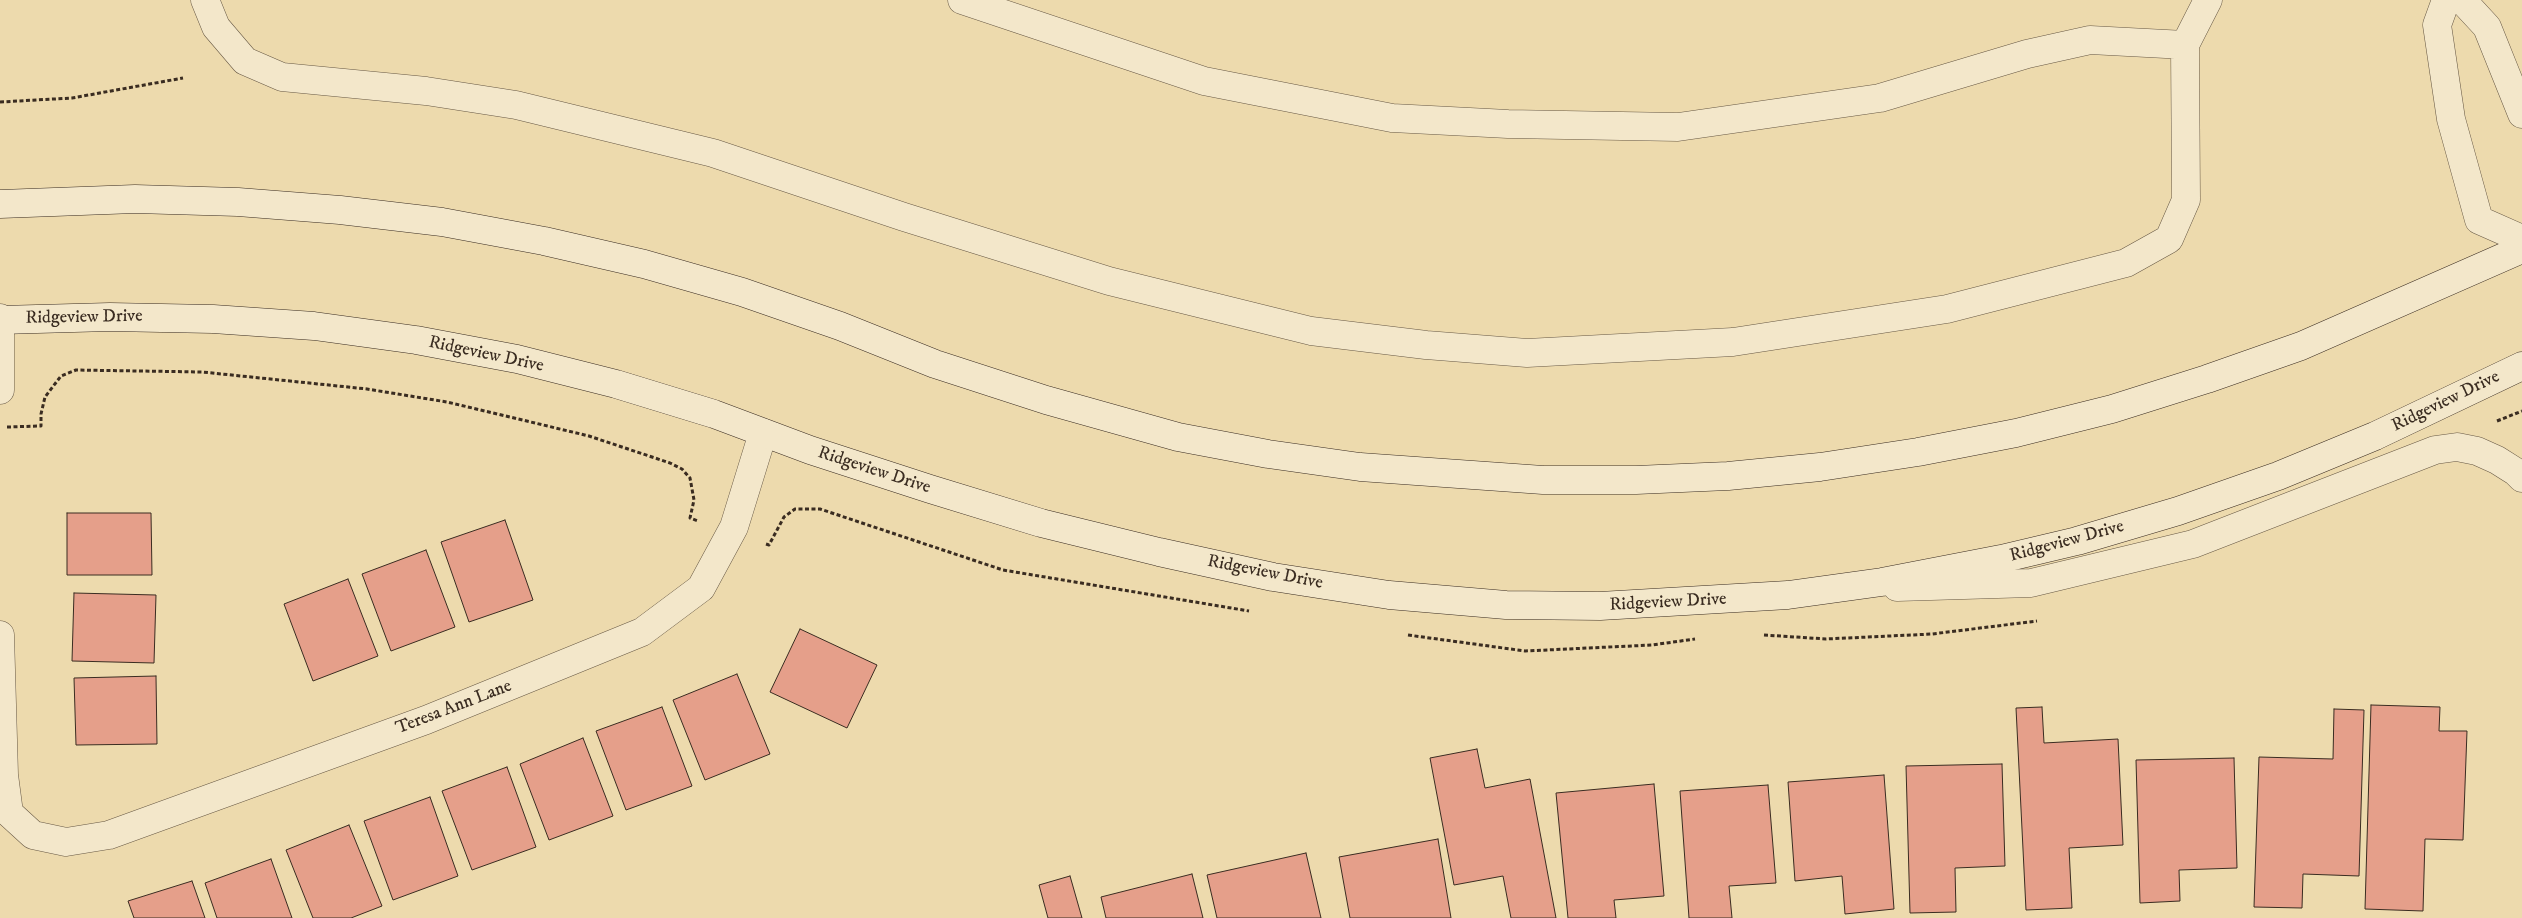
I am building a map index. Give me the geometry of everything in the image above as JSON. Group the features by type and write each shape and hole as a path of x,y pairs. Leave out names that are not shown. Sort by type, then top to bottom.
{"street":[{"path":"205,0 216,27 245,61 282,77 426,91 516,105 713,153 914,220 1109,281 1311,331 1426,345 1527,353 1733,342 1947,309 2126,263 2169,239 2186,200 2185,45 2208,0"},
{"path":"962,0 1204,81 1392,118 1508,124 1678,127 1880,98 2027,54 2090,40 2185,45"},
{"path":"2446,0 2437,25 2451,119 2480,220 2522,239"},
{"path":"2462,0 2487,28 2522,114"},
{"path":"0,204 135,199 238,202 340,210 452,224 544,240 644,264 742,292 840,326 935,364 1046,400 1178,437 1268,454 1360,467 1543,480 1636,480 1728,476 1820,467 1918,452 2016,433 2112,409 2207,379 2301,346 2522,248"},
{"name":"Ridgeview Drive","path":"0,319 110,317 213,319 314,326 416,340 517,360 616,384 714,414 865,468 1041,523 1274,577 1389,595 1506,605 1600,606 1695,602 1828,589 1882,582 1974,565 2077,541 2178,511 2278,476 2375,436 2522,366"},
{"path":"0,319 0,390"},
{"name":"Teresa Ann Lane","path":"0,635 3,766 9,812 33,834 66,842 108,835 426,720 642,632 701,588 734,526 763,433"},
{"path":"1828,589 2031,583 2193,544 2435,450 2457,447 2477,451 2497,460 2522,478"}],"path":[{"path":"0,102 72,98 183,78"},
{"path":"0,428 41,426 41,414 46,397 60,376 76,370 202,372 367,389 447,402 510,416 589,436 670,463 682,470 690,478 694,500 690,518 704,522"},
{"path":"2494,426 2498,420 2522,411"}],"building":[{"path":"67,513 151,513 152,575 67,575"},
{"path":"505,520 533,600 469,622 441,542"},
{"path":"426,550 455,627 391,651 362,574"},
{"path":"348,579 378,656 313,681 284,604"},
{"path":"74,593 156,595 154,663 72,661"},
{"path":"800,629 877,665 847,728 770,692"},
{"path":"737,674 770,754 705,780 673,700"},
{"path":"156,676 157,744 76,745 74,678"},
{"path":"2371,705 2440,707 2439,731 2467,731 2463,840 2425,839 2423,911 2365,909"},
{"path":"662,707 692,786 626,810 596,731"},
{"path":"2042,707 2044,743 2118,739 2123,845 2069,848 2072,908 2026,910 2016,708"},
{"path":"2334,709 2364,710 2359,876 2303,874 2302,908 2254,907 2259,757 2333,759"},
{"path":"583,738 613,816 549,840 520,764"},
{"path":"1477,749 1485,788 1530,779 1556,918 1511,918 1503,876 1454,885 1430,758"},
{"path":"2234,758 2237,868 2179,870 2180,901 2140,903 2136,760"},
{"path":"2002,764 2005,866 1955,868 1956,912 1910,913 1906,766"},
{"path":"507,767 536,847 472,870 442,791"},
{"path":"1884,775 1894,909 1845,914 1842,876 1795,881 1788,782"},
{"path":"1654,784 1664,896 1614,900 1616,918 1568,918 1556,793"},
{"path":"1768,785 1776,883 1729,886 1732,918 1689,918 1680,791"},
{"path":"430,797 458,876 393,900 364,821"},
{"path":"349,825 382,906 351,918 313,918 286,850"},
{"path":"1438,839 1451,918 1350,918 1339,857"},
{"path":"1306,853 1321,918 1217,918 1207,875"},
{"path":"271,859 292,918 217,918 205,883"},
{"path":"1192,874 1203,918 1106,918 1101,897"},
{"path":"1070,876 1082,918 1048,918 1039,885"},
{"path":"192,881 205,918 134,918 128,901"}]}
